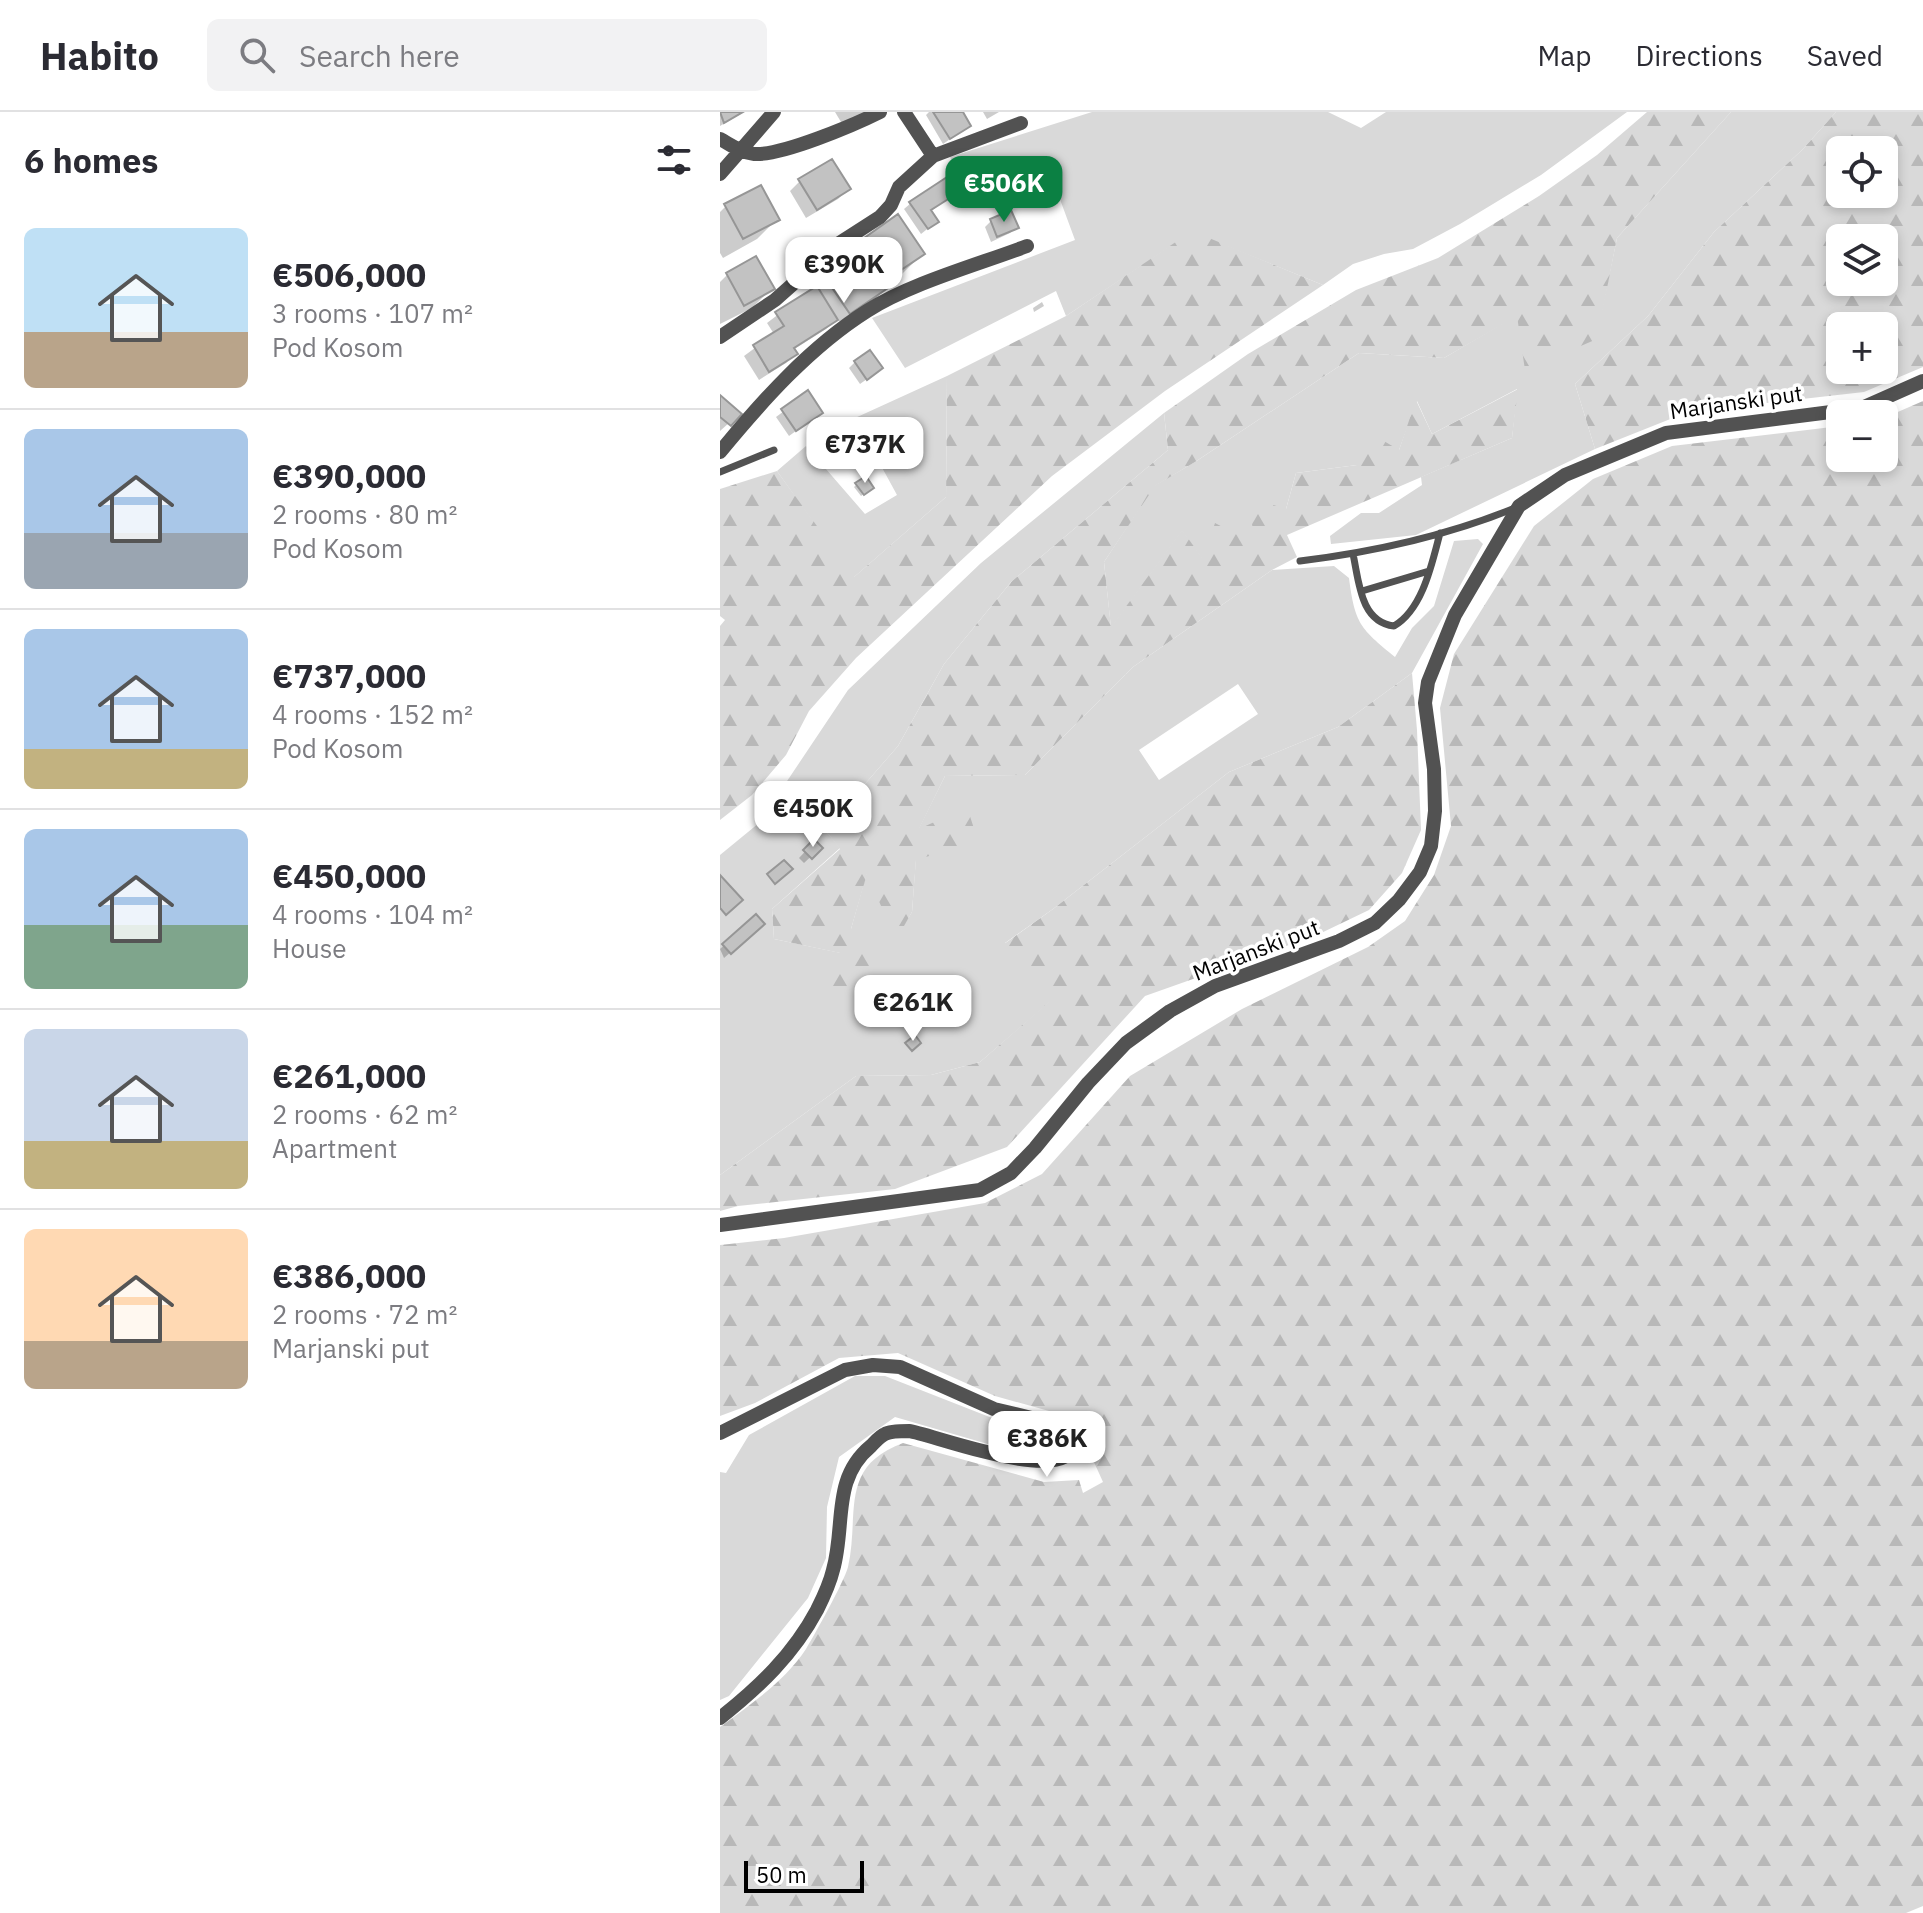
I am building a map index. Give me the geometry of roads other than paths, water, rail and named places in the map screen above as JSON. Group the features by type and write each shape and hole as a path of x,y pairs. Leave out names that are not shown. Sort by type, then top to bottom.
{"street":[{"path":"720,174 774,112"},
{"path":"720,139 740,151 757,154 851,127 880,112"},
{"path":"904,112 933,156"},
{"path":"720,337 775,300 838,244 880,217 891,205 899,187 933,156 1021,123"},
{"path":"720,452 751,415 811,355 867,311 903,293 1027,246"},
{"name":"Marjanski put","path":"720,1225 980,1190 1011,1173 1126,1043 1170,1011 1215,986 1306,955 1375,923 1399,900 1420,872 1431,846 1435,811 1434,769 1425,703 1437,654 1455,615 1519,506 1565,475 1666,433 1862,408 1923,381"},
{"path":"720,1433 845,1370 873,1365 900,1367 994,1409 1056,1424 1072,1432 1075,1445 1072,1453 1064,1458 1015,1458 910,1431 886,1433 859,1456 844,1484 833,1570 817,1609 792,1651 758,1688 720,1718"}],"lane":[{"path":"720,472 774,450"},
{"name":"Marjanski put","path":"1300,561 1353,554 1440,533 1519,506"},
{"path":"1353,554 1363,602 1377,620 1394,626 1415,603 1429,571 1440,533"},
{"path":"1362,591 1429,571"}]}
